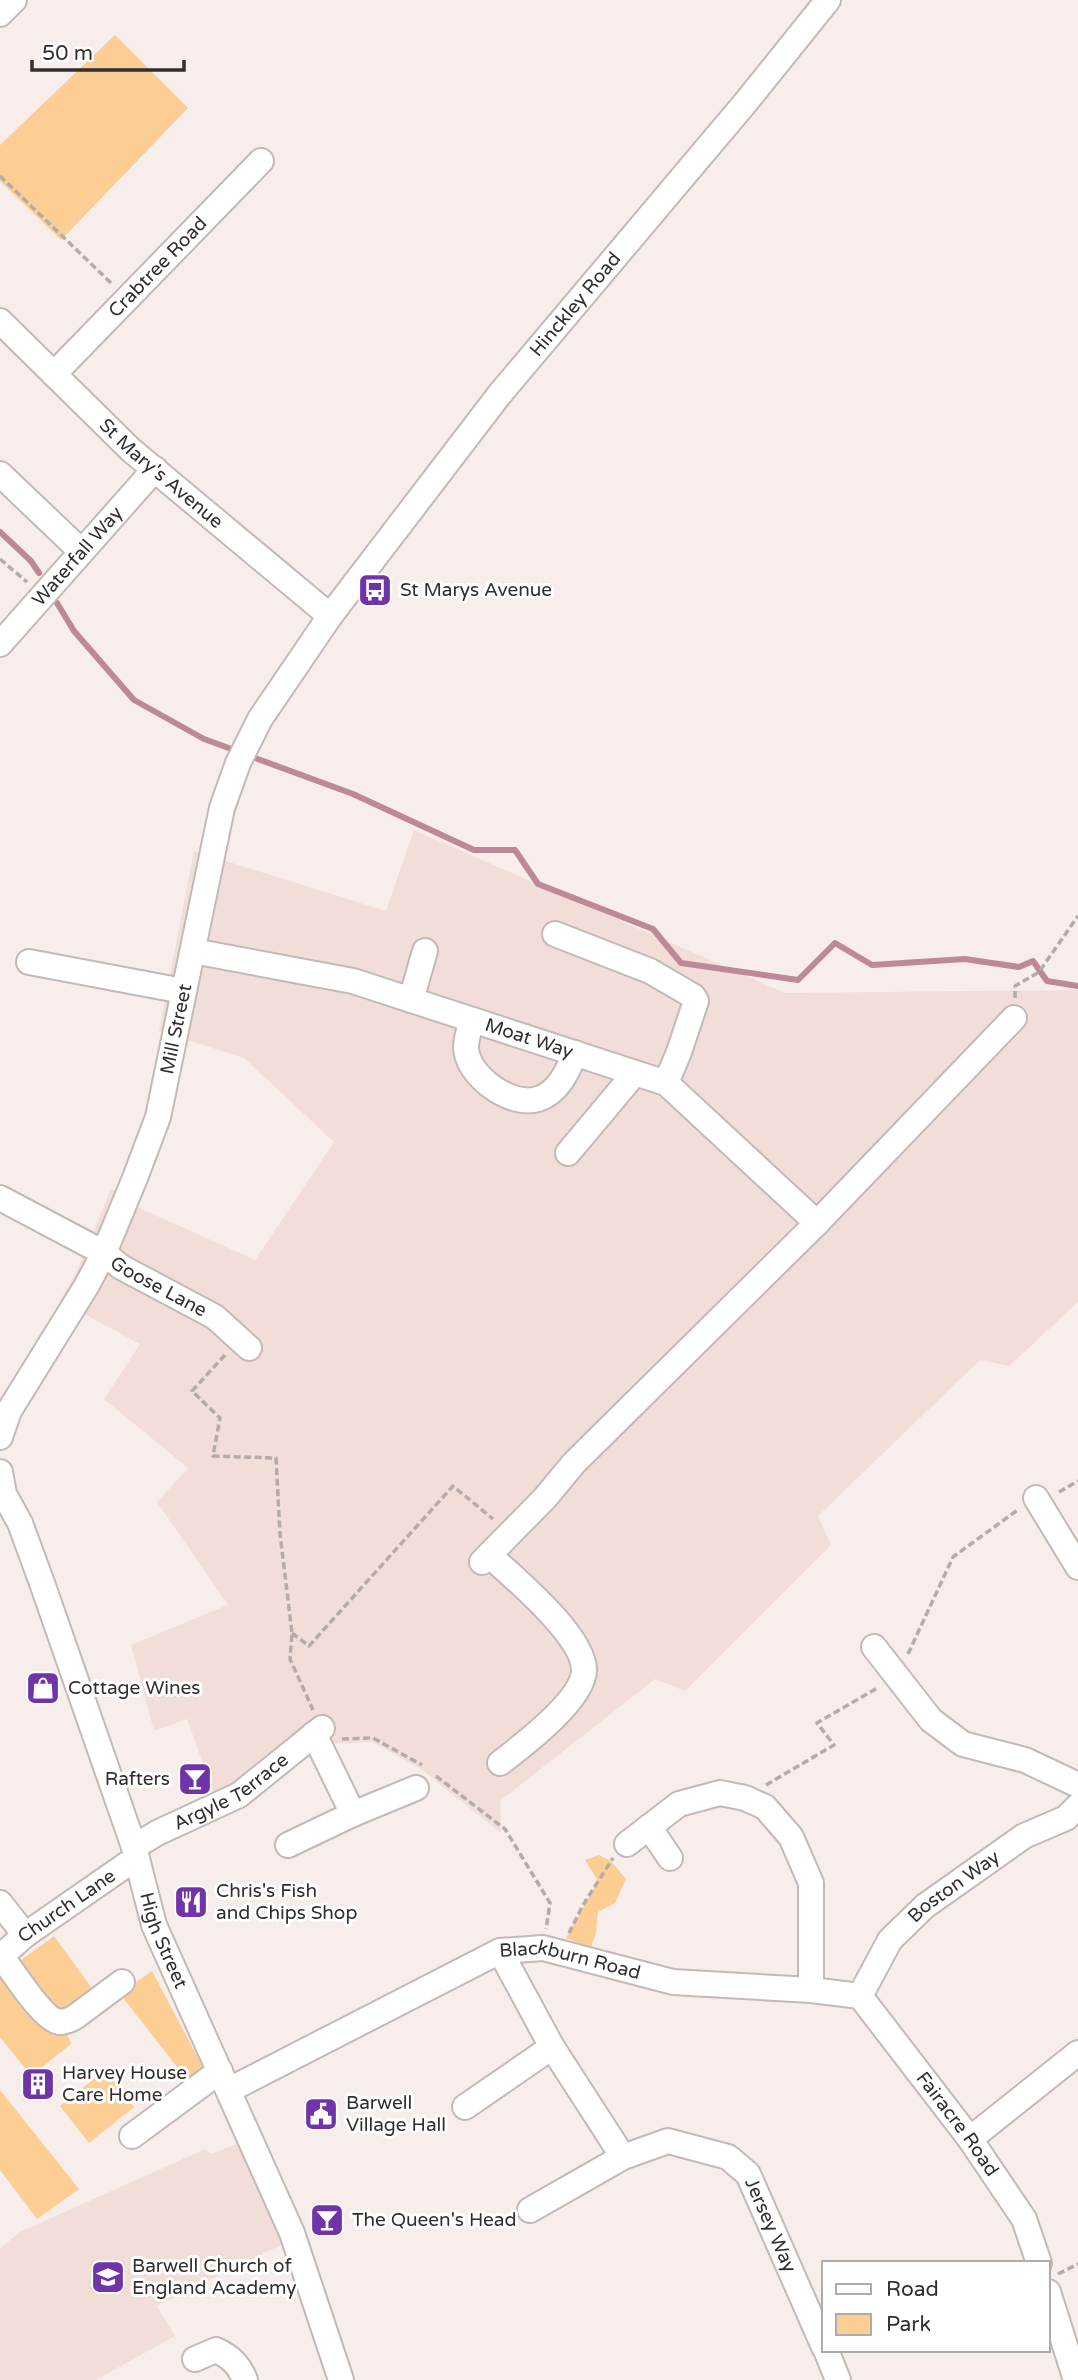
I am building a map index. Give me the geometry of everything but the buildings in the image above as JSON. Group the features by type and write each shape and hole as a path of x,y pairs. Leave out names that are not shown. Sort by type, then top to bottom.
{"street":[{"path":"0,14 14,0"},
{"name":"Hinckley Road","path":"330,617 499,395 746,102 828,0"},
{"name":"Crabtree Road","path":"54,374 261,161"},
{"name":"St Mary's Avenue","path":"0,321 131,450 330,617"},
{"name":"Waterfall Way","path":"0,644 155,469"},
{"path":"0,474 81,551"},
{"name":"Mill Street","path":"0,1437 9,1411 104,1253 158,1117 222,808 238,763 260,719 330,617"},
{"path":"555,934 650,971 693,996 696,1001 680,1052 666,1083"},
{"name":"Moat Way","path":"193,951 353,981 666,1083 817,1223"},
{"path":"411,1000 425,951"},
{"path":"29,962 183,991"},
{"path":"500,1763 530,1740 574,1697 584,1671 580,1654 545,1605 485,1559 545,1498 574,1463 817,1223 1014,1017"},
{"path":"472,1020 466,1047 472,1067 492,1088 516,1098 537,1100 554,1090 568,1072 575,1053"},
{"path":"568,1153 635,1073"},
{"name":"Goose Lane","path":"0,1198 104,1253 121,1268 215,1317 244,1344"},
{"name":"High Street","path":"1,1486 20,1522 42,1583 135,1853 154,1926 292,2233 341,2380"},
{"path":"1035,1498 1078,1567"},
{"path":"874,1647 931,1720 963,1744 1025,1760 1078,1785"},
{"path":"318,1731 353,1814"},
{"name":"Argyle Terrace","path":"135,1853 157,1833 239,1796 318,1731"},
{"path":"288,1845 416,1788"},
{"path":"626,1844 679,1804 720,1793 745,1798 765,1807 791,1837 811,1883 811,1990"},
{"name":"Boston Way","path":"860,1996 890,1940 925,1906 1024,1836 1066,1818 1078,1806"},
{"path":"649,1827 670,1858"},
{"name":"Church Lane","path":"1,1956 135,1853"},
{"path":"0,1903 25,1935"},
{"name":"Blackburn Road","path":"132,2136 225,2080 500,1951 551,1950 673,1982 811,1990 860,1996"},
{"path":"500,1951 552,2047 623,2157"},
{"path":"1,1956 46,2016 57,2022 75,2017 121,1982"},
{"name":"Fairacre Road","path":"860,1996 970,2139 1024,2219 1038,2261"},
{"path":"465,2107 552,2047"},
{"path":"970,2139 1078,2053"},
{"name":"Jersey Way","path":"530,2210 623,2157 668,2141 728,2157 748,2174 822,2335"},
{"path":"1050,2298 1076,2380"},
{"path":"195,2359 216,2350 231,2358 245,2380"},
{"name":"Jersey Way","path":"830,2352 838,2380"}],"path":[{"path":"0,176 127,299"},
{"path":"0,559 42,595"},
{"path":"1014,1017 1015,986 1040,972 1078,916"},
{"path":"244,1344 192,1391 220,1418 213,1456 276,1458 292,1633 290,1659 318,1731 331,1740 373,1738 421,1765 505,1829 550,1903 551,1950"},
{"path":"292,1633 309,1646 453,1486 493,1519 501,1511"},
{"path":"745,1798 834,1745 817,1723 898,1677 953,1557 1035,1498"},
{"path":"551,1950 608,1864 626,1844"},
{"path":"1050,2277 1078,2264"}],"shaded area":[{"path":"414,830 785,993 1078,990 1078,1302 1009,1366 980,1360 818,1516 831,1545 685,1691 655,1679 500,1801 501,1833 421,1769 372,1742 331,1744 320,1733 294,1761 222,1817 187,1719 154,1731 131,1645 228,1605 157,1502 188,1468 104,1399 140,1344 60,1301 76,1273 111,1189 144,1210 255,1260 334,1142 244,1058 159,1031 194,851 386,911"},
{"name":"Barwell Church of England Academy","path":"237,2144 285,2243 157,2306 175,2336 96,2380 0,2380 0,2248 20,2232 205,2149 211,2154"}],"green space":[{"path":"115,35 188,108 61,240 0,181 0,145"},
{"path":"599,1855 611,1861 626,1879 615,1903 598,1912 591,1948 566,1938 598,1881 585,1860"},
{"path":"54,1936 94,1991 72,2008 58,2012 17,1963"},
{"path":"152,1971 207,2075 192,2086 120,1994"},
{"path":"0,1978 36,2023 55,2032 66,2031 71,2044 31,2076 0,2037"},
{"path":"105,2070 134,2107 89,2143 60,2106"},
{"path":"0,2090 79,2189 37,2219 0,2170"}],"waterway":[{"path":"0,532 31,561 39,573"},
{"path":"57,603 74,631 134,700 204,739 237,751"},
{"path":"247,755 353,794 474,850 515,850 538,884 653,929 681,963 798,980 835,943 872,965 965,959 1019,967 1033,961 1047,981 1078,986"}],"place":[{"name":"St Marys Avenue","path":"375,590"},
{"name":"Cottage Wines","path":"43,1688"},
{"name":"Rafters","path":"195,1779"},
{"name":"Chris's Fish and Chips Shop","path":"191,1902"},
{"name":"Harvey House Care Home","path":"38,2084"},
{"name":"Barwell Village Hall","path":"321,2114"},
{"name":"The Queen's Head","path":"327,2220"},
{"name":"Barwell Church of England Academy","path":"108,2277"}]}
